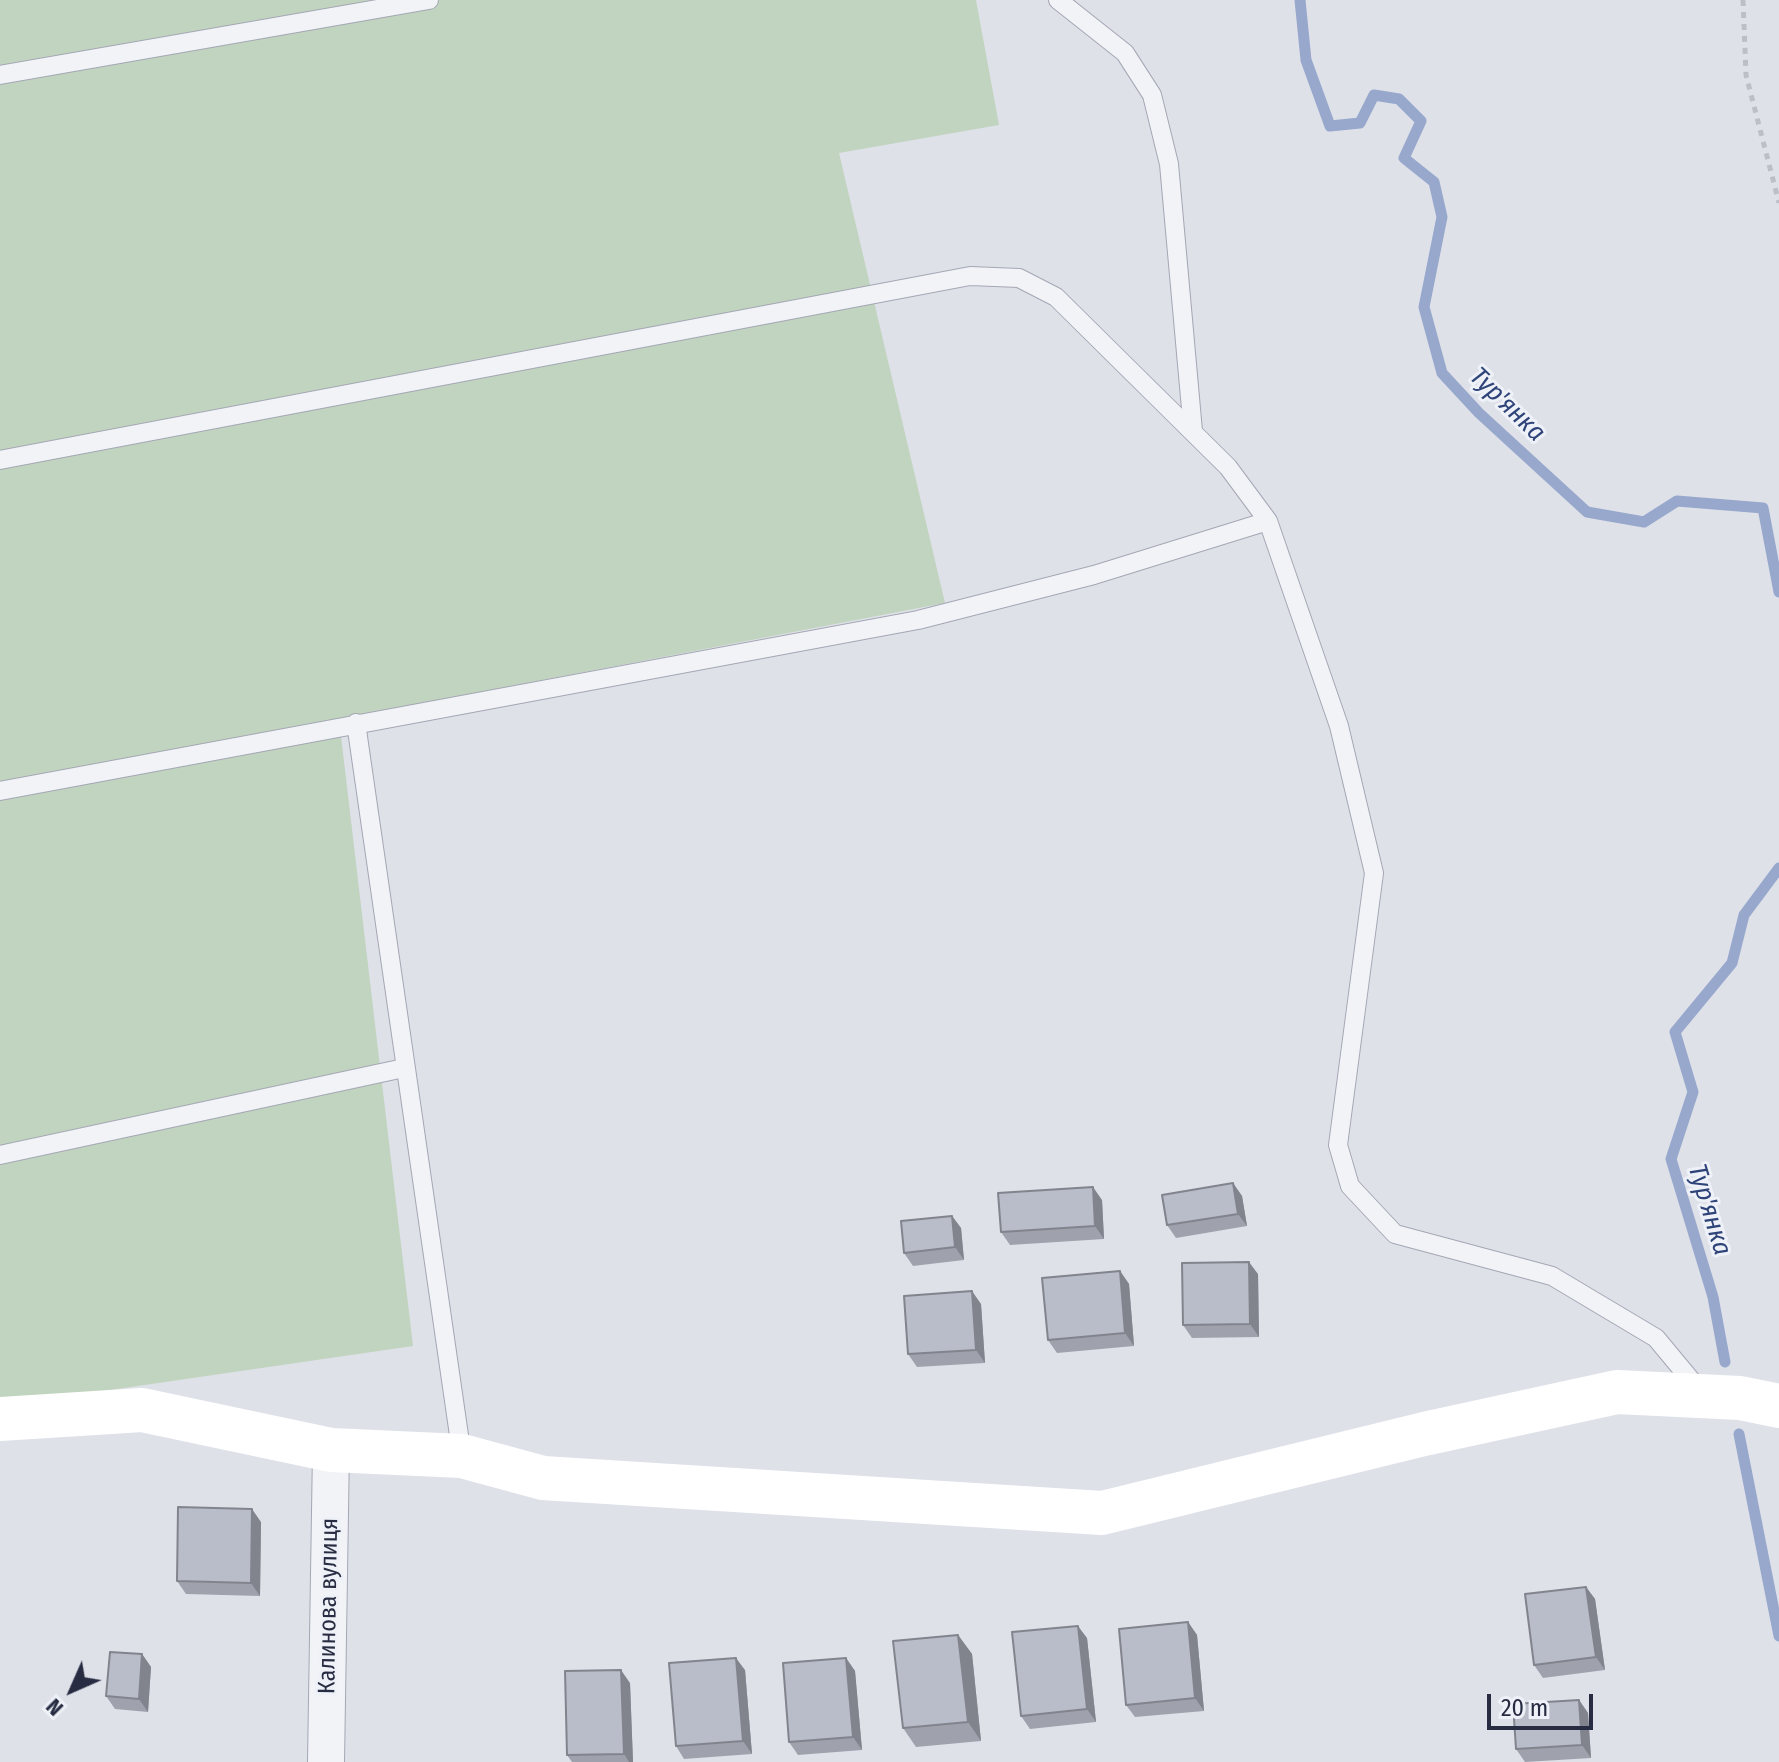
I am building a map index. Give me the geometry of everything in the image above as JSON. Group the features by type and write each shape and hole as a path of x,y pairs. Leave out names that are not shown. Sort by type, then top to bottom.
{"street":[{"path":"0,1419 142,1410 331,1450 462,1456 543,1478 1102,1513 1424,1434 1617,1392 1705,1397 1779,1406"},
{"name":"Калинова вулиця","path":"326,1762 331,1450"}],"lane":[{"path":"0,75 429,0"},
{"path":"1058,0 1125,53 1152,95 1169,164 1193,431"},
{"path":"0,460 970,276 1019,278 1056,297 1228,467 1268,521 1339,726 1374,873 1338,1145 1350,1186 1395,1234 1552,1276 1612,1309 1656,1338 1705,1397"},
{"path":"0,791 918,620 1094,575 1268,521"},
{"path":"356,723 462,1456"},
{"path":"0,1155 404,1068"}],"path":[{"path":"1743,0 1746,75 1779,203"}],"green space":[{"path":"0,0 976,0 999,125 839,153 945,603 339,719 413,1346 0,1406"}],"building":[{"path":"1233,1183 1238,1214 1167,1225 1162,1195"},
{"path":"1093,1187 1095,1226 1001,1232 998,1193"},
{"path":"952,1216 955,1247 904,1253 901,1221"},
{"path":"1249,1262 1250,1324 1183,1325 1182,1263"},
{"path":"1120,1271 1125,1333 1048,1340 1042,1278"},
{"path":"972,1291 976,1350 908,1354 904,1296"},
{"path":"178,1507 252,1509 251,1583 177,1581"},
{"path":"1586,1587 1596,1657 1534,1665 1525,1594"},
{"path":"1188,1622 1195,1698 1126,1705 1119,1629"},
{"path":"1078,1626 1087,1709 1021,1716 1012,1632"},
{"path":"958,1635 968,1722 903,1728 893,1641"},
{"path":"110,1652 142,1654 139,1699 106,1696"},
{"path":"736,1658 743,1741 676,1746 669,1663"},
{"path":"846,1658 853,1737 789,1742 783,1663"},
{"path":"621,1670 624,1754 567,1755 565,1671"},
{"path":"1579,1700 1582,1745 1516,1749 1513,1704"}],"waterway":[{"name":"Тур'янка","path":"1300,0 1306,60 1330,126 1360,123 1374,95 1399,99 1421,121 1404,158 1434,182 1442,217 1424,307 1442,373 1479,413 1587,512 1644,522 1677,501 1763,508 1779,592"},
{"name":"Тур'янка","path":"1725,1362 1713,1297 1671,1159 1693,1092 1675,1032 1732,963 1744,915 1779,868"},
{"name":"Тур'янка","path":"1739,1434 1779,1636"}]}
